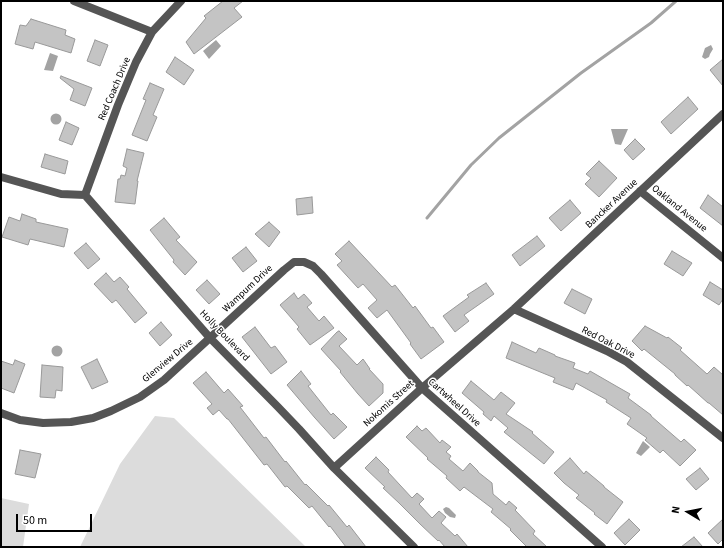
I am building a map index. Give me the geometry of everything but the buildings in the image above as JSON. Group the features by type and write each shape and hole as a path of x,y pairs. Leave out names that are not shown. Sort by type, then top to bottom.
{"street":[{"path":"74,1 152,32"},
{"name":"Red Coach Drive","path":"85,195 118,105 136,62 152,32 181,1"},
{"name":"Bancker Avenue","path":"514,309 723,114"},
{"path":"1,177 61,194 85,195"},
{"name":"Oakland Avenue","path":"640,191 723,258"},
{"name":"Holly Boulevard","path":"85,195 210,338 283,412 334,468 414,547"},
{"name":"Wampum Drive","path":"210,338 284,270 294,262 304,262"},
{"name":"Cartwheel Drive","path":"304,262 313,266 322,274 422,388 602,547"},
{"name":"Nokomis Street","path":"334,468 422,388 514,309"},
{"name":"Red Oak Drive","path":"514,309 607,351 627,362 723,438"},
{"name":"Glenview Drive","path":"1,413 20,420 43,423 71,422 93,418 112,411 140,397 164,380 210,338"}],"shaded area":[{"path":"216,40 221,46 209,59 203,51"},
{"path":"711,45 713,49 709,57 705,59 702,57 705,48"},
{"path":"50,53 58,56 53,71 44,70"},
{"path":"56,113 60,115 62,119 60,123 56,125 52,123 50,119 52,115"},
{"path":"611,129 628,129 621,145 615,144"},
{"path":"55,346 59,346 61,347 61,355 55,356 52,353 52,349"},
{"path":"155,416 174,418 306,547 80,547 120,464"},
{"path":"643,441 650,447 641,456 636,453"},
{"path":"1,498 29,504 23,547 1,547"},
{"path":"446,507 456,515 455,518 450,517 445,513 443,509"}],"waterway":[{"path":"427,218 471,165 499,138 581,73 651,23 676,1"}]}
